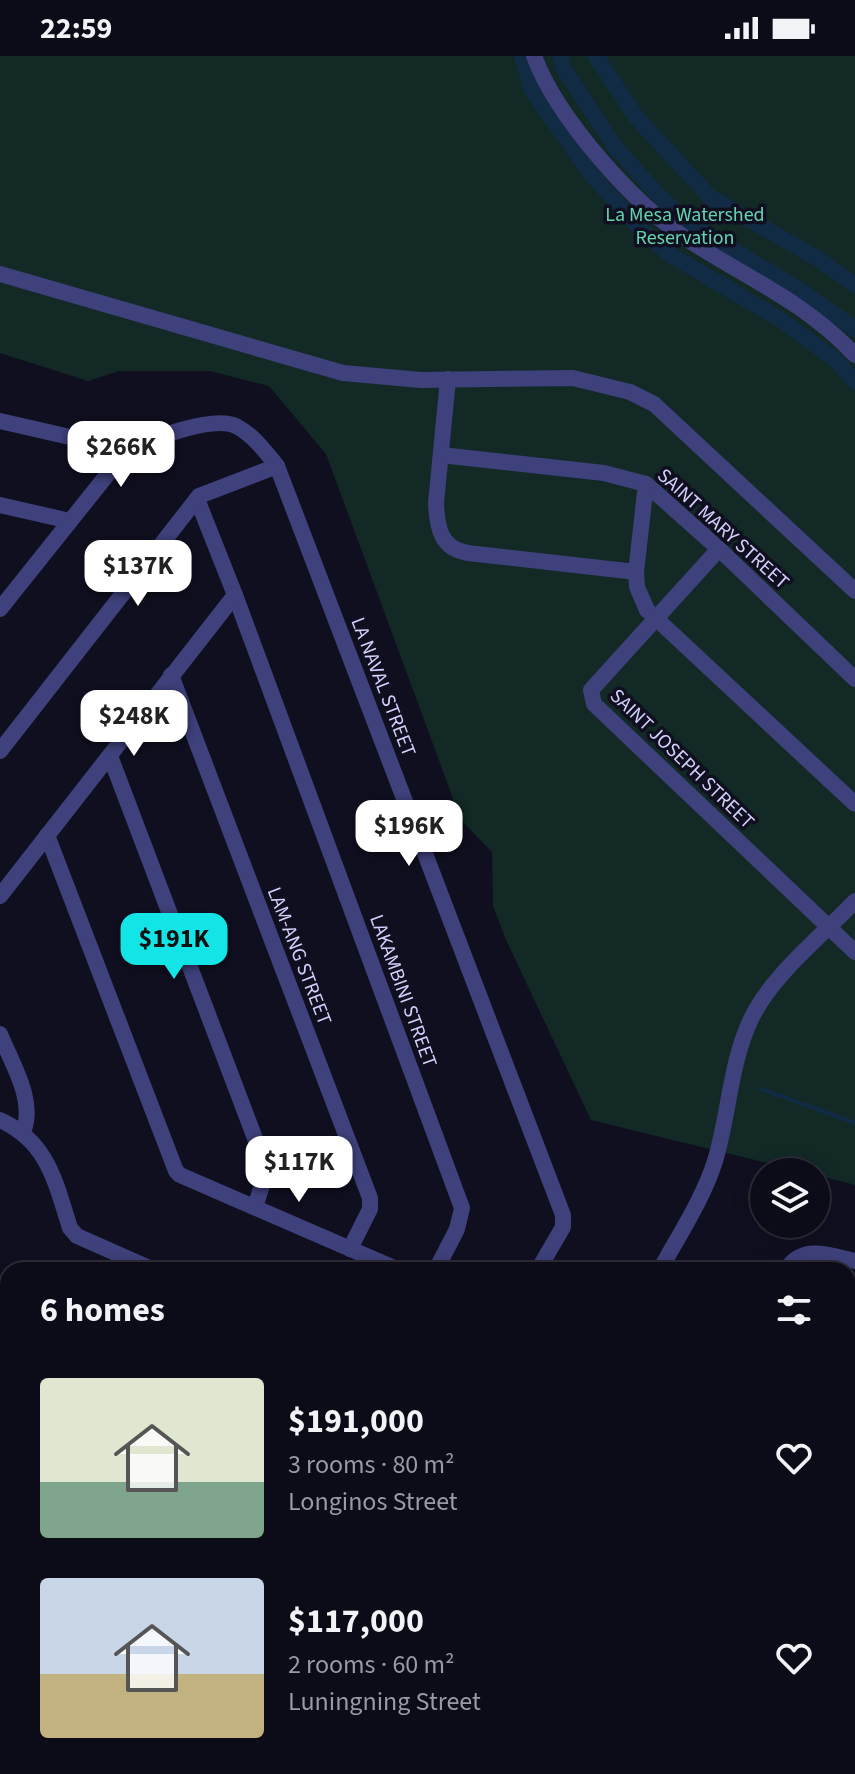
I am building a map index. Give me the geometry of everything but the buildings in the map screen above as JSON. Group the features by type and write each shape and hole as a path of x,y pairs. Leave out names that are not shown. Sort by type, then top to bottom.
{"street":[{"path":"534,56 549,89 595,152 660,220 801,307 831,330 855,355"},
{"path":"0,274 343,373 377,378 573,378 630,392 654,404 855,591"},
{"path":"448,379 437,521 447,546 457,552 636,572"},
{"path":"0,421 127,450 70,521 6,592 0,609"},
{"name":"LA NAVAL STREET","path":"127,450 147,441 213,423 225,423 251,436 277,466 563,1215 563,1227 543,1262"},
{"name":"SAINT MARY STREET","path":"441,455 604,473 646,484 855,679"},
{"path":"0,751 197,499 202,494 277,466"},
{"path":"646,484 636,572 641,601 655,619 855,804"},
{"name":"LAKAMBINI STREET","path":"197,499 462,1208 457,1229 440,1262"},
{"path":"0,505 70,521"},
{"name":"SAINT JOSEPH STREET","path":"719,549 591,690 594,704 855,952"},
{"path":"0,896 235,595"},
{"name":"LAM-ANG STREET","path":"171,675 370,1198 370,1209 350,1249"},
{"path":"110,756 267,1170 255,1207"},
{"path":"47,835 176,1171 380,1262"},
{"path":"664,1262 714,1163 742,1039 751,1019 774,984 855,901"},
{"path":"0,1034 27,1103 29,1119 23,1132"},
{"path":"0,1120 23,1132 38,1147 48,1164 70,1228 77,1236 136,1262"},
{"path":"791,1262 794,1258 813,1252 855,1261"}],"green space":[{"name":"La Mesa Watershed Reservation","path":"0,56 855,56 855,1185 830,1179 830,1158 750,1159 591,1120 507,942 493,906 492,852 461,820 326,454 269,386 210,371 119,371 88,381 0,353"}],"waterway":[{"path":"522,56 532,90 590,173 643,232 671,255 780,319 836,360 855,382"},
{"path":"560,56 563,67 615,147 661,198 690,224 800,290 855,329"},
{"path":"596,56 637,118 710,197 820,260 855,285"},
{"path":"761,1089 855,1123"}]}
